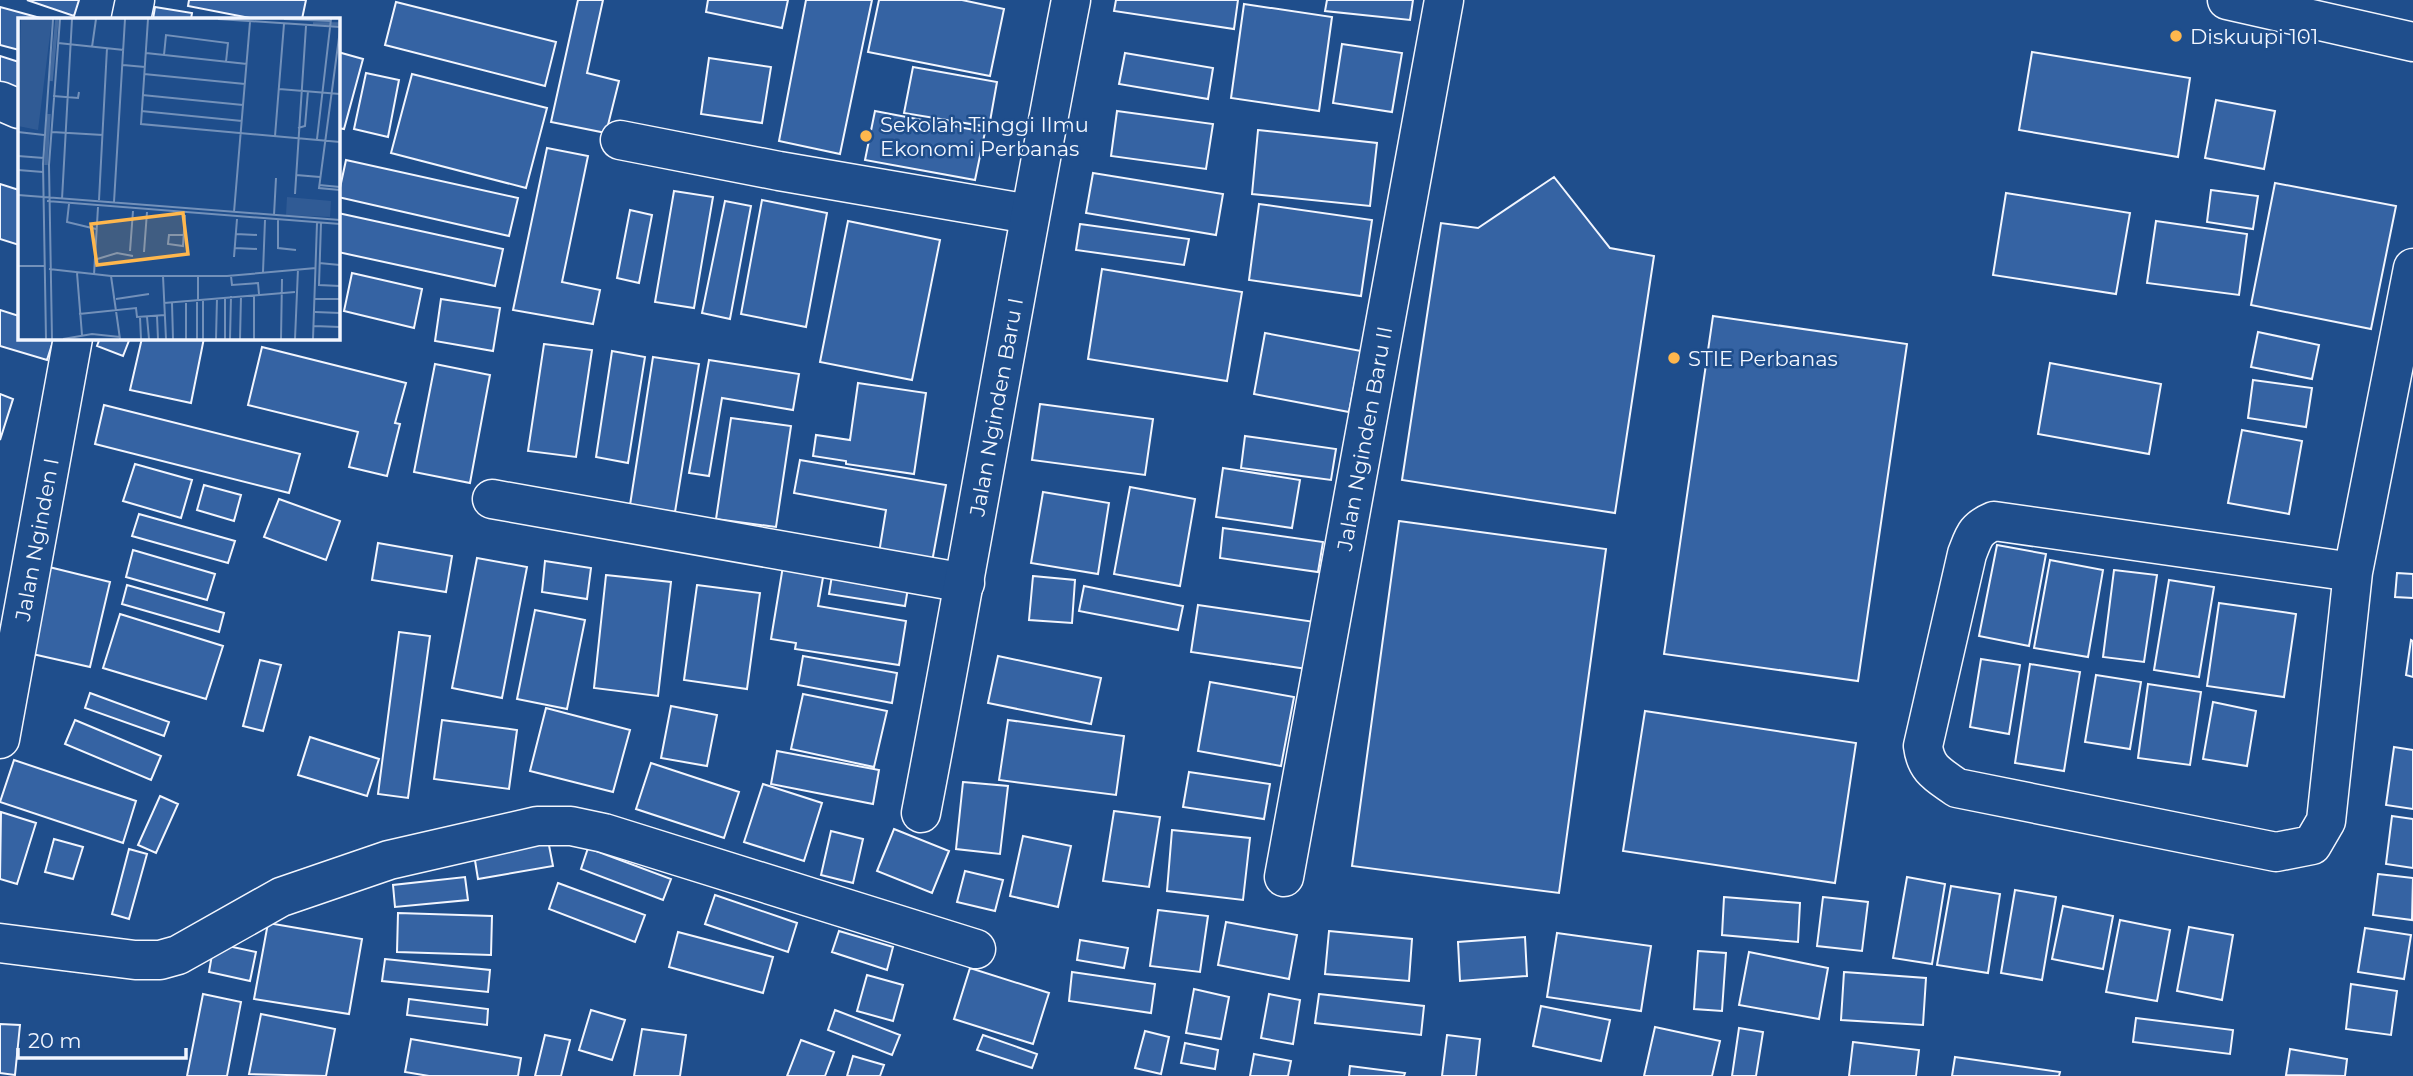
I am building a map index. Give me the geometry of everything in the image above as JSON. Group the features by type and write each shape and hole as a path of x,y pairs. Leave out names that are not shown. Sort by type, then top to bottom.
{"street":[{"path":"131,18 135,0"},
{"name":"Jalan Nginden Baru I","path":"921,813 1071,0"},
{"name":"Jalan Nginden Baru II","path":"1284,877 1444,0"},
{"path":"2227,0 2413,42"},
{"path":"0,101 18,109"},
{"path":"621,140 779,171 1030,214"},
{"path":"2353,572 1994,521 1982,526 1974,535 1967,554 1923,746 1925,760 1930,768 1957,788 2276,852 2312,845 2326,821 2353,572 2413,268"},
{"name":"Jalan Nginden I","path":"0,739 73,340"},
{"path":"492,499 965,583"},
{"path":"0,943 135,960 160,960 178,955 281,897 389,860 537,826 571,826 604,833 976,950"}],"building":[{"path":"27,0 79,0 74,16"},
{"path":"189,0 306,0 302,18 250,18 188,6"},
{"path":"578,0 603,0 587,73 619,81 606,133 551,122"},
{"path":"708,0 788,0 782,28 706,12"},
{"path":"806,0 872,0 840,154 779,141"},
{"path":"879,0 962,0 1004,9 990,76 868,52"},
{"path":"1116,0 1238,0 1234,29 1114,11"},
{"path":"1327,0 1413,0 1410,20 1325,11"},
{"path":"396,2 556,42 545,86 385,45"},
{"path":"1244,4 1332,17 1319,111 1231,98"},
{"path":"0,7 40,18 18,18 18,50 0,45"},
{"path":"155,7 192,13 191,18 153,18"},
{"path":"1342,44 1402,53 1392,112 1333,103"},
{"path":"2032,52 2190,78 2178,157 2019,130"},
{"path":"340,53 363,59 344,129 340,128"},
{"path":"1125,53 1213,68 1208,99 1119,84"},
{"path":"0,56 18,62 18,90 0,84"},
{"path":"709,58 771,67 762,123 701,114"},
{"path":"913,67 997,82 989,127 904,113"},
{"path":"366,73 399,80 388,137 354,129"},
{"path":"412,74 547,108 526,188 391,153"},
{"path":"2216,100 2275,111 2264,169 2205,158"},
{"path":"875,111 985,132 975,180 865,160"},
{"path":"1117,111 1213,124 1206,169 1111,156"},
{"path":"1258,130 1377,143 1370,206 1252,194"},
{"path":"547,148 588,156 562,282 600,290 593,324 513,310"},
{"path":"346,160 518,198 509,236 340,197"},
{"path":"1093,173 1223,194 1216,235 1086,213"},
{"path":"1554,177 1610,248 1654,256 1615,513 1402,480 1441,223 1478,228"},
{"path":"2275,183 2396,206 2371,329 2251,305"},
{"path":"0,184 18,190 18,245 0,239"},
{"path":"2211,190 2258,196 2253,229 2207,222"},
{"path":"674,191 713,197 694,308 655,302"},
{"path":"2006,193 2130,213 2116,294 1993,275"},
{"path":"762,200 827,213 806,327 741,314"},
{"path":"725,201 751,206 730,319 702,313"},
{"path":"1259,204 1372,220 1361,296 1249,280"},
{"path":"630,210 652,215 639,283 617,278"},
{"path":"340,213 503,249 495,286 340,252"},
{"path":"848,221 940,240 912,380 820,362"},
{"path":"2156,221 2247,234 2239,295 2147,283"},
{"path":"1080,224 1189,239 1184,265 1076,250"},
{"path":"1102,269 1242,292 1227,381 1088,359"},
{"path":"352,273 422,289 414,328 344,311"},
{"path":"441,299 500,308 493,351 435,341"},
{"path":"0,310 18,316 18,340 53,340 47,360 0,346"},
{"path":"1713,316 1907,344 1858,681 1664,654"},
{"path":"2258,332 2319,345 2312,379 2251,367"},
{"path":"1265,333 1361,351 1349,412 1254,394"},
{"path":"99,340 129,340 123,356 97,346"},
{"path":"142,340 204,340 191,403 130,390"},
{"path":"544,344 592,350 576,457 528,451"},
{"path":"262,347 406,383 395,423 400,424 387,476 349,467 358,432 248,405"},
{"path":"612,351 645,357 628,463 596,457"},
{"path":"653,357 699,364 675,512 630,505"},
{"path":"709,360 799,374 793,410 722,398 709,476 689,473"},
{"path":"2050,363 2161,384 2149,454 2038,434"},
{"path":"435,364 490,375 470,483 414,472"},
{"path":"2253,380 2312,388 2306,427 2248,418"},
{"path":"858,383 926,393 914,474 813,456 816,435 850,440"},
{"path":"0,394 13,399 0,440"},
{"path":"1040,404 1153,419 1145,475 1032,460"},
{"path":"104,405 300,454 289,493 95,444"},
{"path":"731,418 791,426 776,527 716,519"},
{"path":"2242,430 2302,441 2289,514 2228,503"},
{"path":"1245,436 1336,449 1331,480 1241,468"},
{"path":"800,460 946,485 932,562 879,553 886,510 794,493"},
{"path":"135,464 192,480 181,518 123,501"},
{"path":"1223,468 1300,480 1292,528 1216,517"},
{"path":"204,485 241,495 234,521 197,510"},
{"path":"1130,487 1195,499 1180,586 1114,574"},
{"path":"1043,492 1109,503 1098,574 1031,563"},
{"path":"279,499 340,521 326,560 264,537"},
{"path":"139,514 235,541 228,563 132,536"},
{"path":"1399,521 1606,549 1559,893 1352,866"},
{"path":"1223,528 1323,542 1318,572 1220,558"},
{"path":"378,543 452,556 446,592 372,580"},
{"path":"1997,545 2046,554 2029,646 1979,636"},
{"path":"133,550 215,574 207,600 126,577"},
{"path":"477,558 527,567 502,698 452,688"},
{"path":"784,560 825,566 818,606 906,621 899,665 795,649 796,643 771,639"},
{"path":"2050,560 2103,570 2088,657 2034,648"},
{"path":"545,561 591,568 587,599 542,592"},
{"path":"834,563 910,576 905,606 829,594"},
{"path":"49,567 110,582 90,667 28,653"},
{"path":"2114,570 2157,575 2144,662 2103,657"},
{"path":"2397,573 2413,574 2413,598 2395,597"},
{"path":"606,575 671,582 658,696 594,688"},
{"path":"1033,576 1075,580 1072,623 1029,620"},
{"path":"2169,580 2214,587 2199,677 2154,670"},
{"path":"127,585 224,613 219,632 122,604"},
{"path":"697,585 760,593 747,689 684,680"},
{"path":"1084,586 1183,606 1178,630 1079,611"},
{"path":"2219,603 2296,614 2284,697 2207,686"},
{"path":"1198,605 1315,622 1307,669 1191,652"},
{"path":"535,610 585,620 567,709 517,699"},
{"path":"120,614 223,646 206,699 103,668"},
{"path":"399,632 430,636 408,798 378,794"},
{"path":"2411,640 2413,641 2413,677 2406,675"},
{"path":"803,656 897,673 892,703 798,685"},
{"path":"998,656 1101,678 1091,724 988,703"},
{"path":"1981,659 2020,665 2009,734 1970,727"},
{"path":"260,660 281,665 263,731 243,726"},
{"path":"2030,664 2080,672 2064,771 2015,763"},
{"path":"2096,675 2141,682 2130,749 2085,742"},
{"path":"1210,682 1294,697 1281,766 1198,751"},
{"path":"2148,684 2201,692 2190,765 2138,758"},
{"path":"90,693 169,722 164,736 85,708"},
{"path":"803,694 887,711 874,767 791,749"},
{"path":"2213,702 2256,711 2247,766 2203,759"},
{"path":"671,706 717,715 707,766 661,758"},
{"path":"546,708 630,730 613,792 530,771"},
{"path":"1645,711 1856,743 1835,883 1623,851"},
{"path":"75,720 161,756 151,780 65,744"},
{"path":"442,720 517,730 509,789 434,779"},
{"path":"1008,720 1124,736 1116,795 999,780"},
{"path":"310,737 379,759 367,796 298,775"},
{"path":"2394,747 2413,750 2413,809 2386,805"},
{"path":"777,751 879,770 873,804 771,784"},
{"path":"14,760 136,801 123,843 0,802"},
{"path":"651,763 739,792 724,838 636,809"},
{"path":"1189,772 1270,784 1264,819 1183,807"},
{"path":"963,782 1008,786 1000,854 956,849"},
{"path":"763,784 822,803 804,861 744,842"},
{"path":"160,796 178,804 156,853 138,845"},
{"path":"1114,811 1160,817 1149,887 1103,881"},
{"path":"1,812 36,823 17,884 0,879"},
{"path":"2392,816 2413,819 2413,868 2386,864"},
{"path":"894,829 949,851 932,893 877,871"},
{"path":"1172,830 1250,838 1243,900 1167,891"},
{"path":"831,831 863,839 853,883 821,875"},
{"path":"547,835 553,866 478,879 473,848"},
{"path":"1023,836 1071,846 1058,907 1010,896"},
{"path":"54,839 83,847 73,879 45,872"},
{"path":"588,848 671,879 663,900 581,869"},
{"path":"129,849 147,854 129,919 112,914"},
{"path":"965,871 1003,880 995,911 957,902"},
{"path":"2378,874 2413,878 2412,920 2373,915"},
{"path":"465,877 468,900 395,907 393,885"},
{"path":"1907,877 1945,884 1932,964 1893,958"},
{"path":"558,883 645,915 635,942 549,909"},
{"path":"1951,886 2000,894 1988,973 1937,965"},
{"path":"2015,890 2056,897 2042,980 2001,973"},
{"path":"715,895 797,923 788,952 705,924"},
{"path":"1724,897 1800,903 1798,942 1722,935"},
{"path":"1823,897 1868,902 1862,951 1817,946"},
{"path":"2063,906 2113,916 2103,969 2052,959"},
{"path":"1158,910 1208,916 1200,972 1150,966"},
{"path":"398,913 492,916 491,955 397,952"},
{"path":"2120,920 2170,930 2157,1001 2106,992"},
{"path":"1226,922 1297,935 1289,979 1218,965"},
{"path":"268,923 362,939 349,1014 254,999"},
{"path":"2189,927 2233,935 2222,1000 2177,991"},
{"path":"2365,928 2411,935 2404,979 2358,972"},
{"path":"839,931 893,947 887,970 832,952"},
{"path":"1329,931 1412,939 1409,981 1325,974"},
{"path":"678,932 773,957 763,993 669,967"},
{"path":"1557,933 1651,946 1641,1011 1547,997"},
{"path":"1525,937 1527,976 1460,981 1458,942"},
{"path":"1080,940 1128,948 1124,968 1077,960"},
{"path":"214,943 256,952 250,981 209,972"},
{"path":"1698,951 1726,953 1722,1011 1694,1009"},
{"path":"1749,952 1828,968 1819,1019 1739,1005"},
{"path":"385,959 490,970 488,992 382,981"},
{"path":"970,968 1049,993 1033,1044 954,1019"},
{"path":"1072,972 1155,984 1151,1013 1069,1001"},
{"path":"1844,972 1926,978 1923,1025 1841,1020"},
{"path":"867,975 903,985 893,1021 857,1011"},
{"path":"2351,984 2397,991 2391,1035 2346,1029"},
{"path":"1194,989 1229,997 1221,1039 1186,1033"},
{"path":"203,994 241,1002 227,1076 187,1076"},
{"path":"1269,994 1300,1000 1293,1044 1261,1038"},
{"path":"1319,994 1424,1006 1421,1035 1315,1023"},
{"path":"409,999 488,1009 487,1025 407,1015"},
{"path":"1541,1006 1610,1020 1601,1061 1533,1046"},
{"path":"591,1010 625,1020 612,1060 579,1050"},
{"path":"835,1010 900,1035 892,1055 828,1030"},
{"path":"261,1014 335,1029 326,1076 249,1074"},
{"path":"2136,1018 2233,1030 2230,1054 2133,1042"},
{"path":"0,1024 20,1025 15,1075 0,1073"},
{"path":"1655,1027 1720,1041 1712,1076 1644,1076"},
{"path":"1739,1028 1763,1032 1756,1076 1732,1076"},
{"path":"642,1029 686,1035 680,1076 634,1076"},
{"path":"1145,1031 1169,1037 1161,1074 1135,1068"},
{"path":"545,1035 570,1040 561,1076 535,1076"},
{"path":"983,1035 1037,1054 1032,1068 977,1050"},
{"path":"1447,1035 1480,1039 1476,1076 1442,1076"},
{"path":"411,1039 521,1058 518,1076 429,1076 405,1072"},
{"path":"801,1040 834,1052 825,1076 787,1076"},
{"path":"1853,1042 1919,1050 1916,1076 1849,1076"},
{"path":"1185,1043 1218,1050 1215,1069 1181,1063"},
{"path":"2290,1049 2347,1059 2345,1076 2286,1075"},
{"path":"1254,1054 1291,1061 1288,1076 1250,1076"},
{"path":"853,1056 884,1065 880,1076 847,1076"},
{"path":"1955,1057 2060,1072 2059,1076 1952,1076"},
{"path":"1350,1066 1405,1073 1404,1076 1349,1076"}],"place":[{"name":"Diskuupi 101","path":"2176,36"},
{"name":"Sekolah Tinggi Ilmu Ekonomi Perbanas","path":"866,136"},
{"name":"STIE Perbanas","path":"1674,358"}]}
